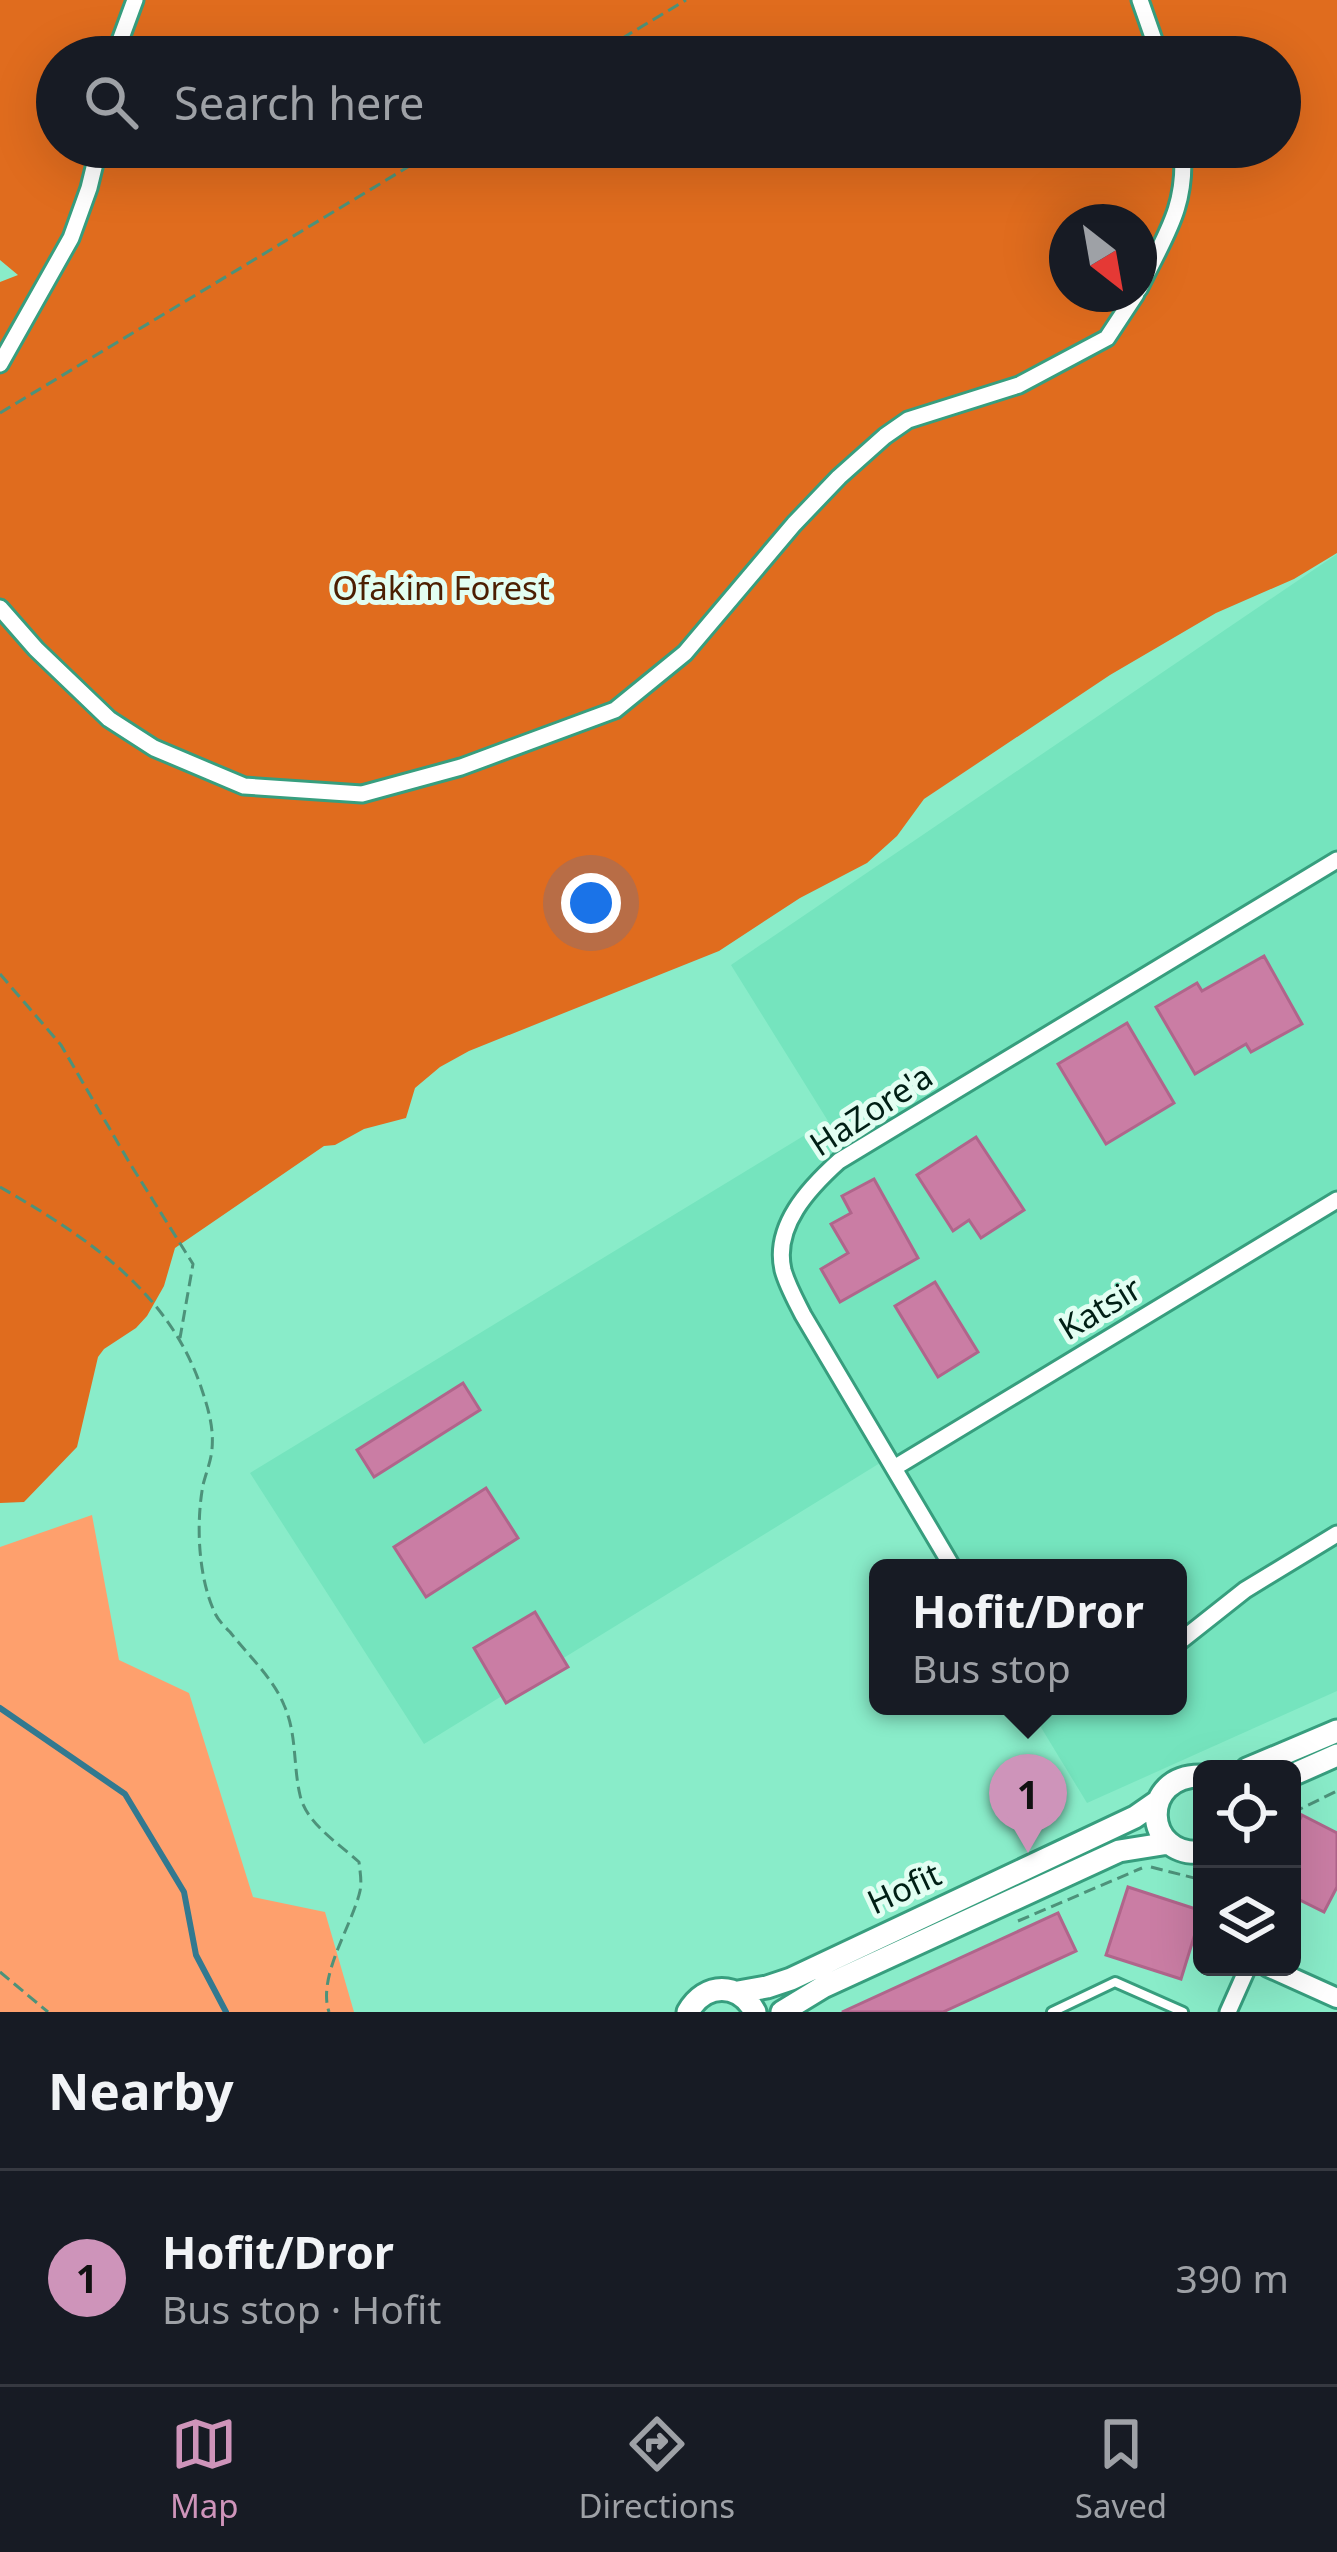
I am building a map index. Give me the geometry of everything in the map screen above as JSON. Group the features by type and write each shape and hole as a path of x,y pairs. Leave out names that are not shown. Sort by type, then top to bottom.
{"main road":[{"path":"1268,1760 1337,1731"},
{"path":"1301,1770 1337,1755"},
{"name":"Hofit","path":"688,2012 695,2000 715,1989 738,1992 791,1979 1135,1817 1158,1801 1174,1780 1193,1776"},
{"path":"1158,1801 1157,1824 1169,1844 1193,1851"},
{"name":"Hofit","path":"782,2012 823,1987 1119,1851 1169,1844"},
{"path":"738,1992 755,2012"}],"street":[{"path":"122,36 135,0"},
{"path":"1140,0 1153,36"},
{"path":"0,364 71,238 94,168"},
{"path":"1157,252 1180,205 1184,168"},
{"path":"0,608 7,627 109,719 154,748 244,786 362,794 461,767 615,710 686,653 794,524 885,436 908,420 1018,385 1107,338 1124,312"},
{"name":"HaZore'a","path":"948,1559 803,1315 783,1272 784,1238 800,1202 838,1161 1337,860"},
{"name":"Katsir","path":"894,1468 1337,1200"},
{"path":"1187,1635 1245,1590 1337,1534"},
{"path":"1228,2012 1244,1976"},
{"path":"1290,1976 1336,1995"}],"lane":[{"path":"1052,2012 1115,1982 1183,2012"}],"path":[{"path":"626,36 686,0"},
{"path":"0,412 407,168"},
{"path":"0,974 61,1045 193,1264 180,1340"},
{"path":"0,1187 63,1223 145,1290 193,1363 211,1417 212,1451 202,1489 200,1526 202,1567 214,1613 286,1708 300,1798 313,1820 359,1862 362,1888 342,1935 326,1996 329,2012"},
{"path":"1301,1809 1337,1792"},
{"path":"1021,1919 1148,1866 1193,1878"},
{"path":"0,1972 49,2012"}],"shaded area":[{"path":"1337,554 1337,1691 1087,1803 1033,1715 1187,1715 1187,1559 939,1559 880,1463 424,1744 250,1473 828,1121 731,965"},
{"path":"92,1515 119,1660 189,1693 253,1897 325,1912 354,2012 0,2012 0,1547"}],"green space":[{"name":"Ofakim Forest","path":"0,0 1337,0 1337,553 1294,579 1216,613 1110,675 924,799 897,836 867,863 800,898 719,951 469,1051 440,1067 415,1088 406,1118 324,1146 175,1248 164,1286 147,1316 98,1357 77,1447 24,1502 0,1503 0,282 18,275 0,260"}],"building":[{"path":"1264,956 1302,1024 1251,1052 1246,1044 1195,1074 1156,1007 1197,983 1202,991"},
{"path":"1127,1023 1174,1103 1106,1144 1058,1064"},
{"path":"976,1137 1024,1210 981,1238 969,1220 953,1231 917,1175"},
{"path":"874,1179 918,1258 840,1302 821,1269 848,1253 831,1224 851,1213 842,1196"},
{"path":"935,1282 978,1352 938,1377 895,1306"},
{"path":"463,1383 480,1410 374,1477 357,1450"},
{"path":"486,1488 518,1538 426,1597 394,1547"},
{"path":"535,1612 568,1667 506,1703 474,1648"},
{"path":"1301,1817 1337,1833 1337,1887 1324,1912 1301,1900"},
{"path":"1128,1887 1193,1908 1193,1940 1181,1979 1106,1955"},
{"path":"1058,1913 1076,1951 943,2012 842,2012"}],"waterway":[{"path":"0,1708 125,1794 184,1892 196,1955 226,2012"}],"place":[{"name":"Hofit/Dror","path":"1028,1853"}]}
